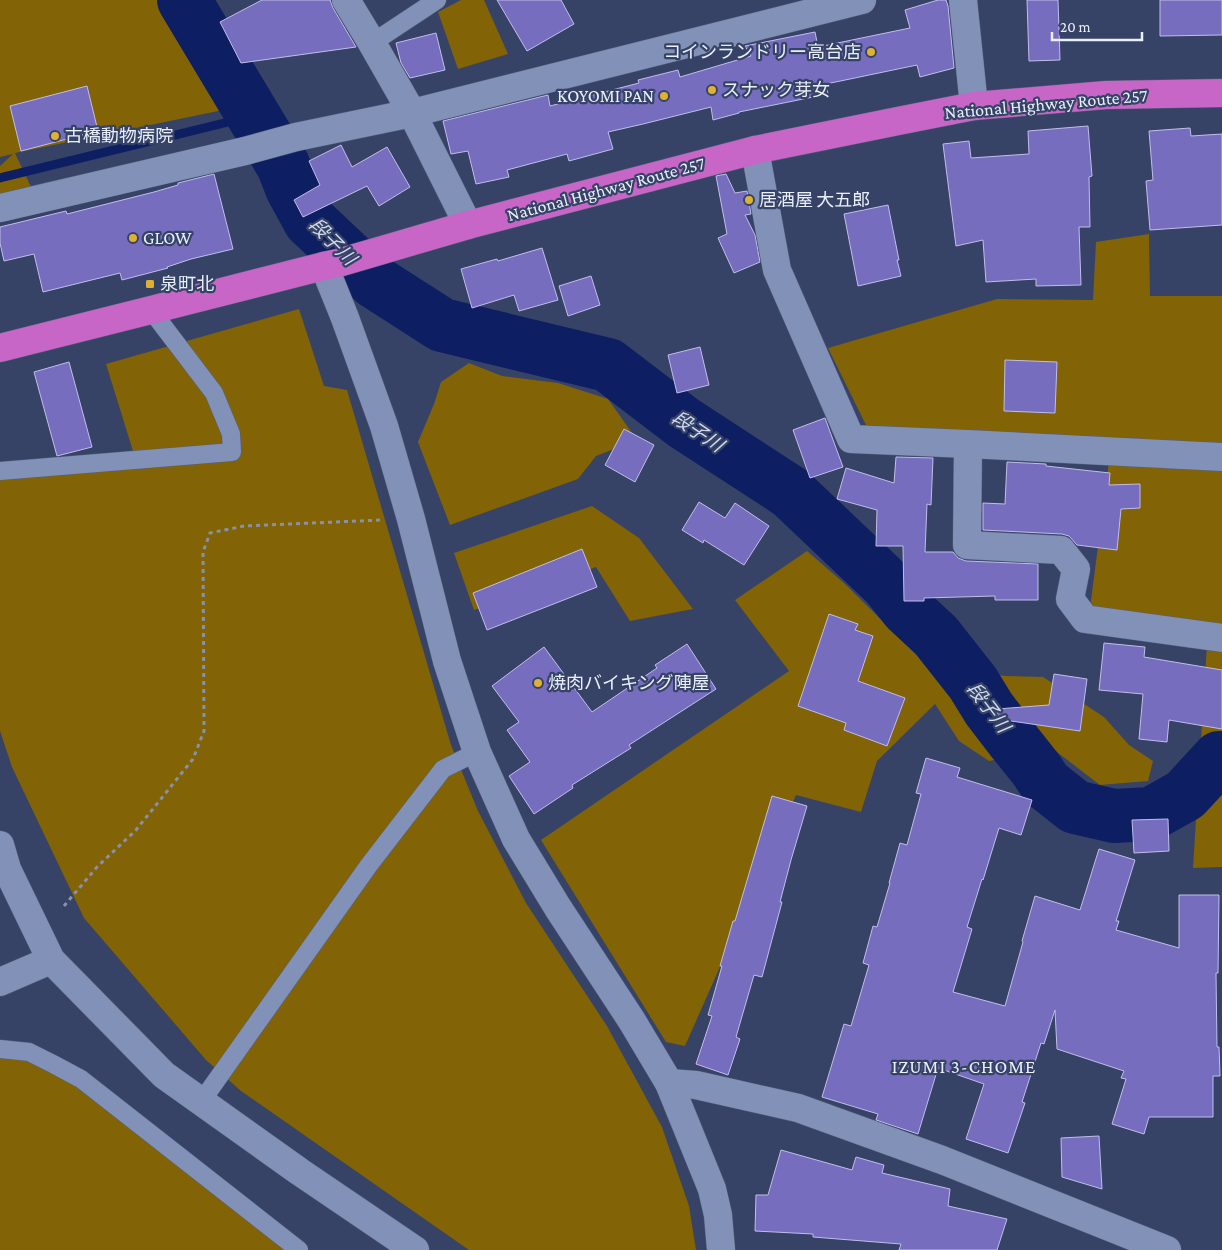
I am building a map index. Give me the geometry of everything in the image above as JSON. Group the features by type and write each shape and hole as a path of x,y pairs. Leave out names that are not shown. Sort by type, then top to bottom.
{"highway":[{"name":"National Highway Route 257","path":"0,348 331,264 468,225 755,150 974,106 1106,95 1222,93"}],"street":[{"path":"346,0 412,113 468,225"},
{"path":"0,208 245,151 296,137 412,113 862,0"},
{"path":"963,0 974,106"},
{"path":"755,150 778,270 851,439 1222,456"},
{"path":"331,264 345,318 384,426 411,519 447,661 477,752 516,839 558,908 632,1021 669,1083 712,1189 718,1215 721,1250"},
{"path":"968,444 967,545 1061,550 1076,569 1070,599 1085,619 1222,638"},
{"path":"0,845 8,869 51,960 164,1075 300,1172 416,1250"},
{"path":"0,982 51,960"},
{"path":"669,1083 696,1086 798,1108 942,1160 1167,1250"}],"lane":[{"path":"372,44 437,0"},
{"path":"0,471 232,452 231,434 214,393 151,310"},
{"path":"201,1102 369,865 443,768 477,752"},
{"path":"0,1049 29,1052 81,1079 299,1250"}],"path":[{"path":"64,906 97,867 136,830 193,759 204,731 203,552 210,534 244,526 411,519"}],"shaded area":[{"path":"0,0 159,0 223,110 15,153 38,202 0,213 0,166 13,154 0,157"},
{"path":"461,0 484,0 508,54 458,69 438,12"},
{"path":"1149,234 1150,296 1222,296 1222,867 1193,868 1208,628 1090,608 1111,446 866,425 828,348 997,299 1093,300 1096,242"},
{"path":"299,309 324,386 347,390 451,745 478,811 526,903 607,1026 662,1127 689,1206 696,1250 469,1250 241,1091 206,1060 84,918 12,767 0,731 0,479 137,464 106,364"},
{"path":"469,363 502,376 558,383 608,399 637,440 596,456 578,479 450,525 418,442 441,382"},
{"path":"592,506 639,538 693,609 630,621 596,567 474,610 454,553"},
{"path":"807,551 844,583 929,667 1005,676 1043,677 1104,717 1129,745 1153,761 1148,781 1100,785 1053,749 989,761 959,741 935,704 877,761 861,812 796,795 685,1046 666,1042 541,840 789,671 735,600"},
{"path":"0,1056 19,1058 56,1072 293,1250 0,1250"}],"building":[{"path":"262,0 330,0 356,47 241,63 220,22"},
{"path":"497,0 561,0 574,24 527,51"},
{"path":"938,0 946,0 948,6 954,68 920,77 917,65 826,84 828,94 739,112 713,120 711,107 608,132 613,149 569,161 567,154 507,170 509,177 476,184 468,151 451,154 443,121 548,95 550,106 639,83 638,80 678,70 680,77 751,56 745,46 815,32 818,47 910,28 905,10"},
{"path":"1027,0 1058,0 1060,60 1029,61"},
{"path":"1160,0 1222,0 1222,35 1160,36"},
{"path":"436,33 445,70 410,78 401,63 396,43"},
{"path":"87,86 98,131 21,151 10,106"},
{"path":"1088,126 1092,176 1089,177 1090,227 1079,227 1081,285 1036,286 1036,279 986,282 983,240 956,246 943,144 969,141 971,158 1029,154 1028,131"},
{"path":"1190,128 1191,136 1222,134 1222,225 1150,230 1146,181 1153,180 1149,131"},
{"path":"341,145 352,167 387,147 410,187 379,206 367,186 303,217 294,200 320,185 309,161"},
{"path":"214,174 233,249 191,259 168,268 122,280 120,273 43,292 34,254 4,261 0,243 0,227 66,211 67,214 154,192 178,185 178,183"},
{"path":"726,174 735,193 747,191 751,214 745,215 755,235 760,262 734,273 718,238 727,234 716,176"},
{"path":"888,205 901,276 858,286 844,214"},
{"path":"542,248 558,300 519,311 514,295 472,308 461,269 497,259 498,261"},
{"path":"591,276 600,305 568,316 559,286"},
{"path":"700,347 709,385 677,393 668,355"},
{"path":"1005,360 1057,362 1055,413 1004,411"},
{"path":"69,362 92,447 57,456 34,372"},
{"path":"825,418 843,467 810,478 793,430"},
{"path":"624,429 654,445 635,482 605,465"},
{"path":"896,457 933,458 931,505 927,504 925,552 953,552 958,558 966,561 1038,564 1038,600 995,600 995,596 924,598 924,601 904,601 903,546 876,546 877,510 837,499 846,468 894,483"},
{"path":"1007,462 1046,464 1046,466 1110,473 1109,485 1140,484 1140,508 1121,509 1117,550 1077,545 1069,536 1062,534 983,530 983,503 1005,504"},
{"path":"699,502 725,518 735,503 769,526 744,565 704,540 703,543 682,530"},
{"path":"582,549 597,587 487,630 473,593"},
{"path":"829,614 858,624 855,630 873,636 858,681 905,698 887,746 844,730 846,723 798,706"},
{"path":"1104,643 1145,647 1144,657 1222,670 1222,729 1169,720 1167,742 1139,739 1143,694 1099,690"},
{"path":"687,644 716,689 629,745 631,748 572,785 573,788 534,814 509,776 530,762 507,730 519,722 492,686 544,647 592,712 657,668 655,665"},
{"path":"1054,674 1087,679 1080,731 997,719 997,709 1049,705"},
{"path":"926,758 960,768 957,777 1032,800 1021,835 999,828 967,927 972,929 953,992 1005,1006 1035,896 1080,910 1099,849 1135,860 1116,921 1119,921 1116,930 1179,948 1179,895 1219,895 1218,973 1216,973 1217,1047 1219,1047 1220,1076 1213,1076 1213,1117 1149,1117 1144,1134 1112,1124 1126,1079 1121,1078 1124,1071 1057,1049 1055,1010 1044,1044 1041,1043 1022,1102 1025,1103 1008,1153 966,1139 984,1084 938,1068 918,1134 876,1120 878,1114 822,1097 844,1024 851,1026 869,965 863,963 873,926 877,927 900,843 907,845 921,794 916,793"},
{"path":"772,796 807,806 791,860 762,977 754,975 736,1037 740,1039 728,1075 696,1064 712,1016 708,1015 722,966 720,966"},
{"path":"1168,819 1169,851 1134,853 1132,820"},
{"path":"1099,1136 1102,1189 1062,1177 1061,1138"},
{"path":"781,1150 852,1170 856,1157 884,1165 882,1173 950,1189 948,1206 1007,1219 997,1250 899,1250 901,1244 813,1237 813,1234 755,1231 756,1195 768,1195"}],"waterway":[{"name":"段子川","path":"184,0 283,165 292,188 310,221 375,282 442,325 608,365 684,423 790,492 887,584 907,609 936,636 973,683 989,709 1046,784 1075,807 1114,816 1151,814 1185,795 1219,758 1222,758"},
{"path":"0,178 253,116"}],"place":[{"name":"コインランドリー高台店","path":"871,52"},
{"name":"スナック芽女","path":"712,90"},
{"name":"KOYOMI PAN","path":"664,96"},
{"name":"古橋動物病院","path":"55,136"},
{"name":"居酒屋 大五郎","path":"749,200"},
{"name":"GLOW","path":"133,238"},
{"name":"泉町北","path":"150,284"},
{"name":"焼肉バイキング陣屋","path":"538,683"}],"district":[{"name":"IZUMI 3-CHOME","path":"964,1066"}]}
